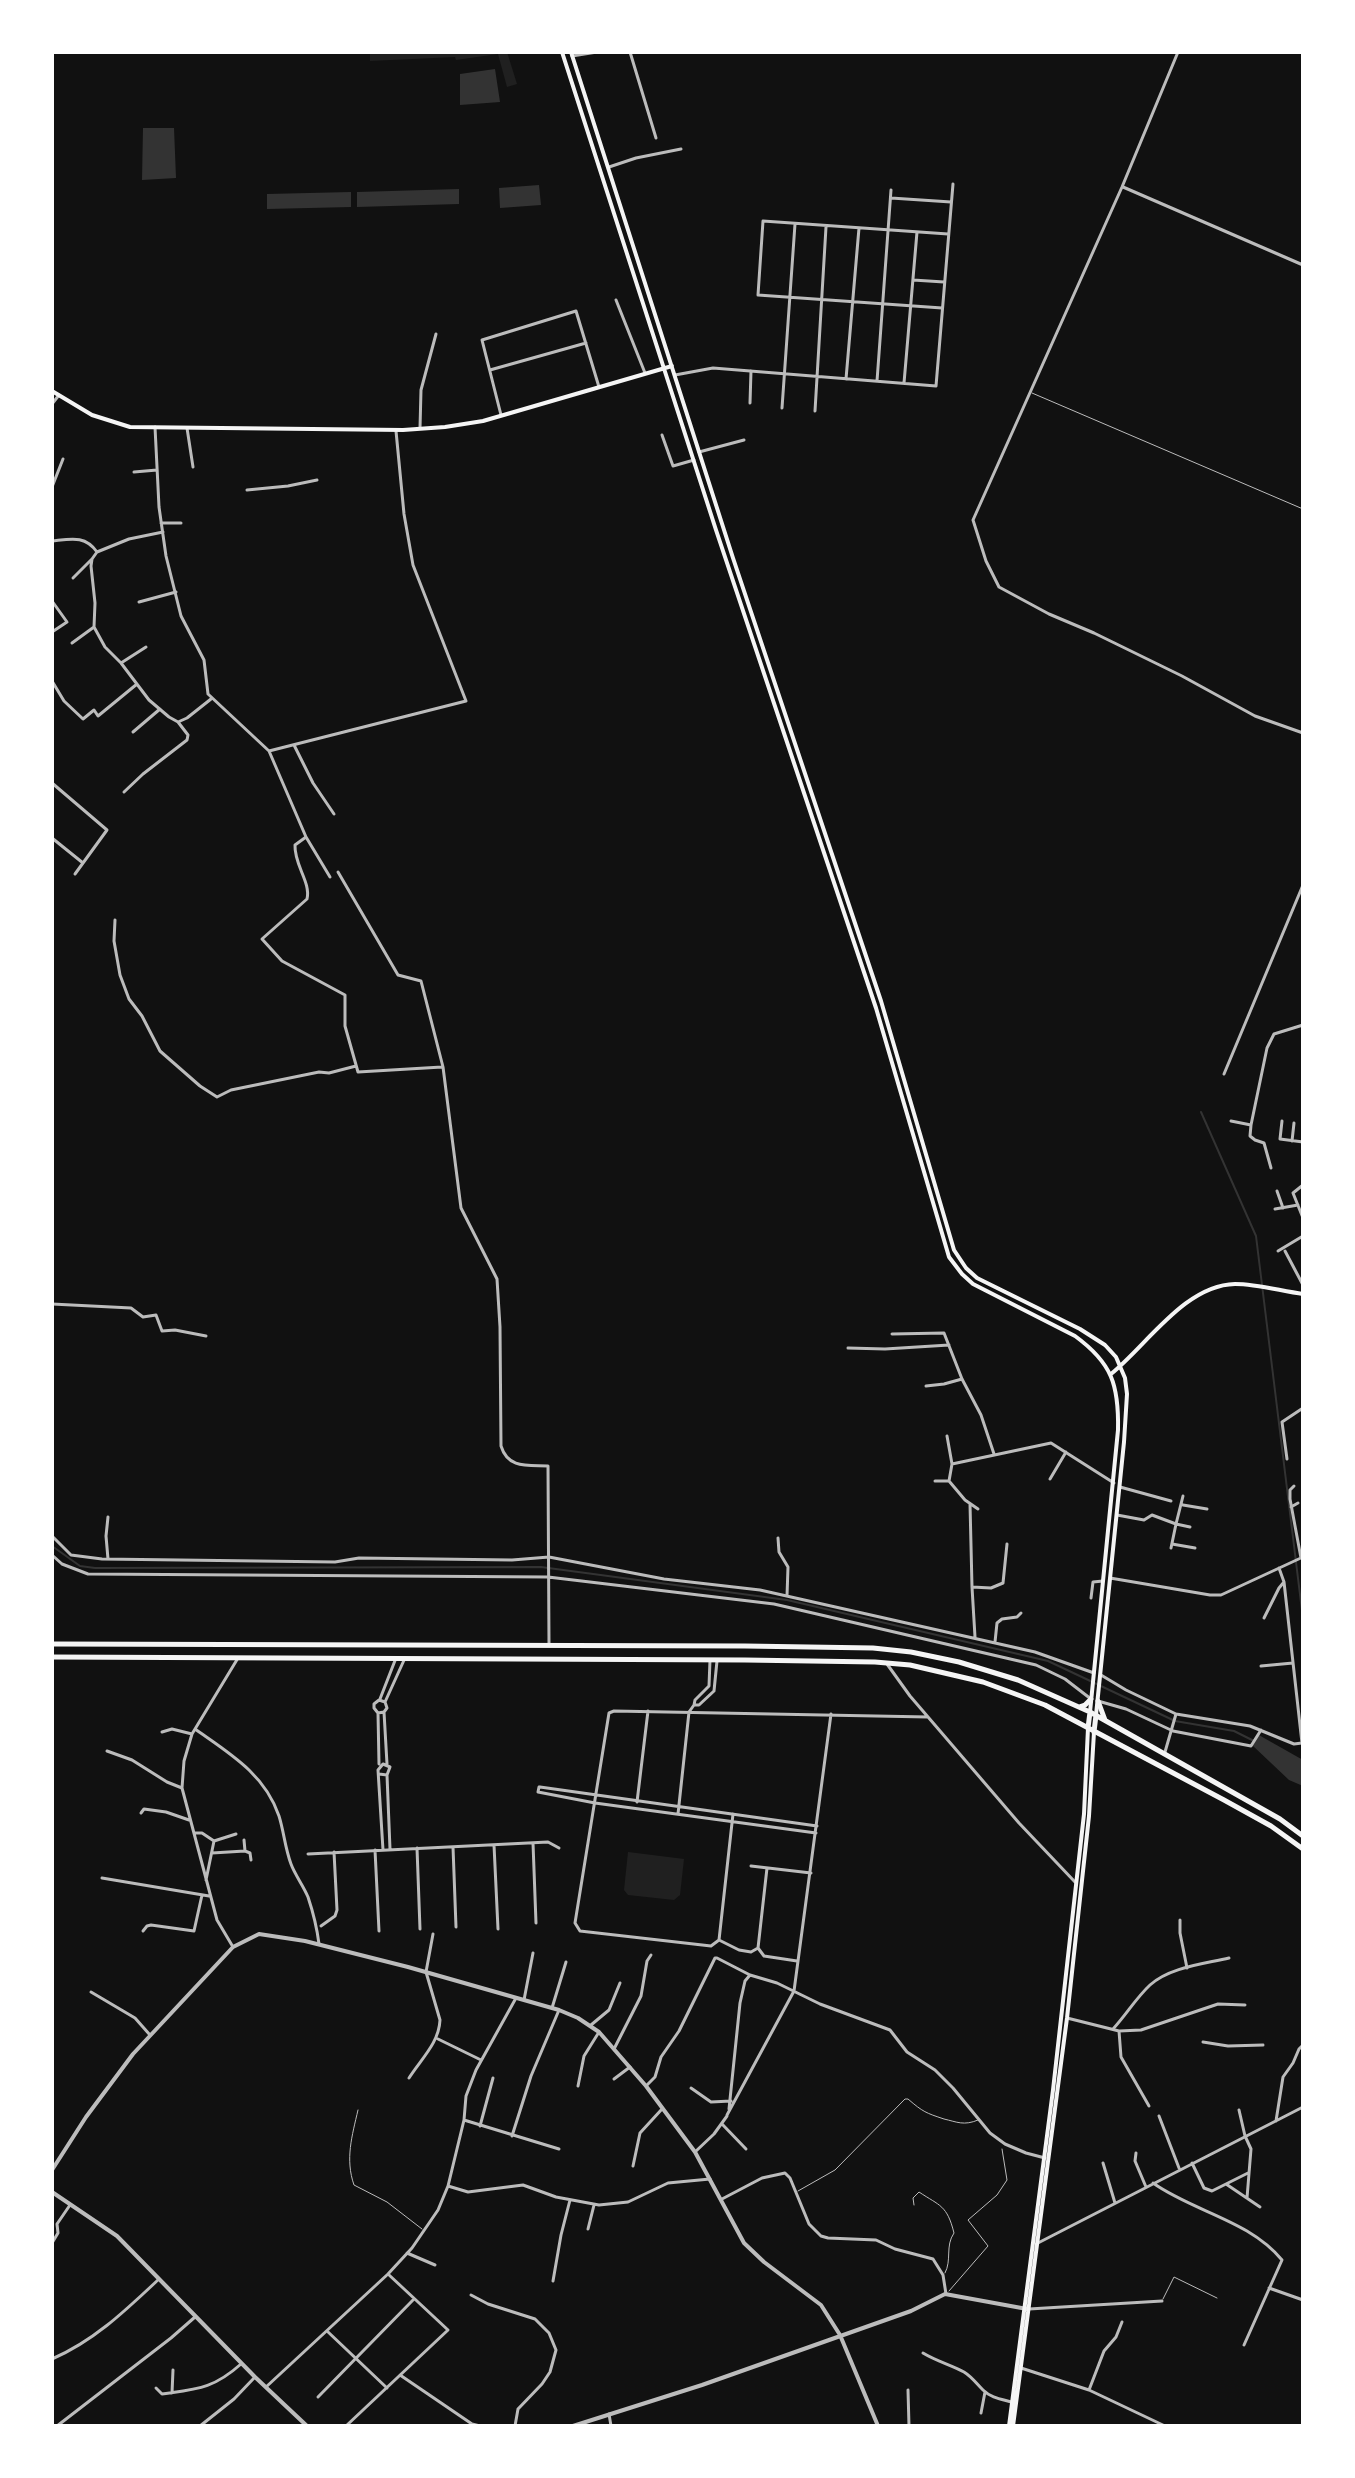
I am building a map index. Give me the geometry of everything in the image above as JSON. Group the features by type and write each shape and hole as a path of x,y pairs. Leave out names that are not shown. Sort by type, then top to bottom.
{"highway":[{"path":"52,1644 873,1648 911,1652 959,1662 1018,1680 1093,1714 1280,1819 1303,1836"},
{"path":"396,1645 396,1658"},
{"path":"405,1645 405,1658"},
{"path":"549,1645 551,1659"},
{"path":"52,1657 887,1663 948,1673 1045,1705 1271,1826 1303,1849"},
{"path":"1078,1707 1094,1700 1106,1721"},
{"path":"1088,1728 1093,1714"},
{"path":"1093,1714 1094,1732"}],"main road":[{"path":"562,52 702,487 900,1064 954,1250 966,1268 988,1284 1080,1329 1105,1345 1121,1366 1127,1394 1120,1487 1094,1673 1093,1714"},
{"path":"564,59 572,54 790,742"},
{"path":"575,94 584,91"},
{"path":"616,219 624,217"},
{"path":"52,391 92,415 130,427 396,430 458,425 672,366"},
{"path":"668,377 675,375"},
{"path":"702,487 710,485"},
{"path":"727,561 733,558"},
{"path":"807,792 894,1067 949,1257 973,1284 1075,1336 1095,1353 1111,1374 1119,1401 1101,1675 1094,1700"},
{"path":"894,1067 900,1064"},
{"path":"1111,1374 1192,1297 1214,1287 1236,1284 1303,1294"},
{"path":"1036,2244 1068,1978 1085,1806 1088,1728"},
{"path":"1011,2426 1067,2018 1068,1978 1089,1816 1094,1732"},
{"path":"1014,2402 1021,2368 1026,2309"}],"street":[{"path":"572,54 597,52"},
{"path":"630,52 656,138"},
{"path":"1178,52 1122,187 973,520 986,561 999,587 1049,614 1182,676 1255,716 1303,733"},
{"path":"609,167 681,149"},
{"path":"675,375 713,368 936,386 953,184"},
{"path":"1122,187 1303,265"},
{"path":"877,381 891,190"},
{"path":"891,198 951,202"},
{"path":"942,309 758,295 763,221 948,234"},
{"path":"782,408 795,224"},
{"path":"815,411 826,226"},
{"path":"846,379 859,227"},
{"path":"904,383 917,231"},
{"path":"913,280 944,282"},
{"path":"616,300 645,373"},
{"path":"501,415 482,340 576,311 599,387"},
{"path":"420,428 421,390 436,334"},
{"path":"490,370 586,343"},
{"path":"750,403 751,371"},
{"path":"52,404 59,395"},
{"path":"155,427 161,523 184,624 204,660 208,694 269,751 306,837 330,877"},
{"path":"186,427 193,467"},
{"path":"269,751 466,701 413,565 404,514 396,430"},
{"path":"662,435 673,466 694,460"},
{"path":"699,452 744,440"},
{"path":"52,487 63,459"},
{"path":"134,472 157,470"},
{"path":"247,490 317,480"},
{"path":"161,523 181,523"},
{"path":"73,578 97,552 129,539 163,532"},
{"path":"52,541 82,539 90,541 97,552"},
{"path":"92,559 94,627 105,647 137,684 188,735 187,740 124,792"},
{"path":"139,602 176,592"},
{"path":"52,601 67,622 52,632"},
{"path":"72,643 94,627"},
{"path":"121,663 146,647"},
{"path":"52,681 64,701 83,719 94,710 98,716 137,684"},
{"path":"178,722 211,699"},
{"path":"133,732 160,709"},
{"path":"294,745 313,783 334,814"},
{"path":"52,783 107,830 75,874"},
{"path":"306,837 295,845 295,858 309,891 307,899 262,939 282,961 345,995 345,1026 358,1072 443,1067"},
{"path":"52,838 83,863"},
{"path":"338,872 398,975 421,981 443,1067 461,1208 497,1279 501,1446 509,1462 548,1466 549,1645"},
{"path":"1224,1074 1303,885"},
{"path":"115,920 114,941 120,975 129,999 142,1016 160,1051 217,1097 234,1089 356,1066"},
{"path":"1271,1168 1264,1143 1250,1136 1269,1041 1274,1034 1303,1025"},
{"path":"1231,1121 1251,1125"},
{"path":"1282,1121 1280,1139 1303,1142"},
{"path":"1292,1141 1294,1123"},
{"path":"1303,1185 1293,1193 1303,1218"},
{"path":"1277,1191 1283,1208"},
{"path":"1275,1209 1298,1205"},
{"path":"1278,1251 1303,1236"},
{"path":"1285,1251 1303,1285"},
{"path":"52,1304 135,1309 143,1317 156,1315 162,1331 175,1330 206,1336"},
{"path":"892,1334 944,1333 994,1454"},
{"path":"848,1348 949,1345"},
{"path":"926,1386 962,1379"},
{"path":"1287,1459 1282,1422 1303,1408"},
{"path":"947,1436 952,1464 949,1481"},
{"path":"952,1464 1051,1443 1114,1483"},
{"path":"1050,1479 1066,1452"},
{"path":"935,1481 949,1481 978,1509"},
{"path":"1091,1598 1093,1582 1106,1579 1221,1595 1300,1558 1291,1507 1290,1490 1294,1486"},
{"path":"1120,1487 1171,1501"},
{"path":"1183,1496 1171,1546 1195,1548"},
{"path":"1291,1507 1298,1503"},
{"path":"970,1504 975,1637"},
{"path":"1182,1505 1207,1509"},
{"path":"1117,1515 1146,1520 1152,1515 1190,1527"},
{"path":"108,1517 108,1559"},
{"path":"52,1536 71,1555 108,1559 335,1562 359,1558 435,1561 549,1559 650,1577 760,1590 975,1637 1035,1652 1094,1673"},
{"path":"778,1538 779,1552 788,1567 787,1596"},
{"path":"972,1587 991,1588 1003,1583 1007,1544"},
{"path":"52,1555 62,1564 88,1574 548,1577 774,1604 1036,1665 1065,1679 1094,1700 1126,1709 1173,1731 1251,1746 1261,1730"},
{"path":"1101,1675 1176,1714 1240,1724 1294,1744 1302,1743 1300,1700 1281,1567"},
{"path":"1264,1618 1284,1582"},
{"path":"995,1642 997,1623 1021,1613"},
{"path":"233,1947 217,1920 182,1788 184,1761 192,1734 239,1657"},
{"path":"382,1701 396,1658"},
{"path":"382,1701 405,1658"},
{"path":"678,1814 689,1712 695,1700 709,1686 713,1660"},
{"path":"887,1663 928,1717 1019,1823 1081,1887"},
{"path":"1261,1666 1293,1663"},
{"path":"382,1701 376,1701 374,1708 378,1713 383,1850"},
{"path":"382,1701 387,1708 384,1712 387,1764 390,1767 387,1775 390,1849"},
{"path":"733,1814 719,1940 711,1946 580,1931 575,1923 609,1713 648,1711 928,1717"},
{"path":"637,1802 648,1711"},
{"path":"378,1713 384,1712"},
{"path":"695,2152 722,2124 794,1991 831,1714"},
{"path":"1165,1753 1176,1714"},
{"path":"162,1732 172,1729 192,1734"},
{"path":"195,1729 242,1762 269,1795 279,1817 292,1867 307,1896 319,1944"},
{"path":"107,1751 132,1760 182,1788"},
{"path":"379,1766 387,1764"},
{"path":"379,1774 387,1775"},
{"path":"816,1833 595,1803 538,1792 539,1787 817,1826"},
{"path":"141,1813 144,1809 166,1812 190,1820"},
{"path":"194,1833 202,1833 214,1841"},
{"path":"214,1841 236,1834"},
{"path":"244,1840 245,1851"},
{"path":"206,1880 214,1841"},
{"path":"308,1854 548,1842 559,1848"},
{"path":"533,1843 536,1923"},
{"path":"494,1845 498,1929"},
{"path":"453,1847 456,1927"},
{"path":"417,1848 420,1929"},
{"path":"375,1850 379,1931"},
{"path":"212,1853 245,1851 250,1853 251,1860"},
{"path":"321,1926 335,1916 337,1910 334,1852"},
{"path":"751,1866 811,1874"},
{"path":"767,1868 758,1948 764,1956 797,1961"},
{"path":"102,1878 210,1896"},
{"path":"143,1931 151,1925 194,1931 202,1895"},
{"path":"1180,1920 1187,1969"},
{"path":"52,2170 133,2054 233,1947 259,1934 319,1944 559,2010 591,2025 646,2086 695,2152 744,2243 821,2305 840,2335 878,2426"},
{"path":"409,2078 436,2039 440,2020 426,1972 433,1934"},
{"path":"719,1940 739,1950 751,1952 758,1948"},
{"path":"524,2000 533,1953"},
{"path":"614,2049 641,1996 647,1961 651,1955"},
{"path":"646,2086 655,2077 661,2057 679,2031 715,1958 750,1975 777,1983 890,2030 907,2052 935,2070 990,2133 1005,2144 1045,2158"},
{"path":"1113,2029 1150,1985 1165,1975 1229,1958"},
{"path":"552,2008 566,1962"},
{"path":"727,2115 740,2003 745,1981 750,1975"},
{"path":"591,2025 609,2010 620,1983"},
{"path":"91,1992 135,2018 150,2035"},
{"path":"266,2387 388,2274 438,2210 448,2186 464,2120 466,2096 481,2060 516,1997"},
{"path":"1067,2018 1119,2031 1141,2030 1218,2004 1245,2005"},
{"path":"512,2136 531,2076 559,2010"},
{"path":"1119,2031 1121,2057 1149,2106"},
{"path":"578,2086 584,2056 599,2032"},
{"path":"436,2039 481,2060"},
{"path":"1203,2042 1228,2046 1263,2045"},
{"path":"1276,2121 1283,2077 1303,2045"},
{"path":"614,2079 630,2067"},
{"path":"480,2126 493,2078"},
{"path":"691,2088 711,2102 731,2101"},
{"path":"1036,2244 1303,2107"},
{"path":"633,2166 640,2133 662,2109"},
{"path":"1239,2110 1251,2149 1247,2198"},
{"path":"1159,2116 1180,2169"},
{"path":"464,2120 559,2149"},
{"path":"722,2124 746,2149"},
{"path":"1136,2153 1134,2159 1146,2187"},
{"path":"1103,2163 1115,2203"},
{"path":"1192,2163 1204,2188 1212,2191 1249,2172"},
{"path":"722,2199 762,2178 785,2173 809,2224 821,2236 876,2240 895,2249 933,2259 943,2275 947,2294"},
{"path":"448,2186 468,2192 523,2185 594,2205 628,2202 668,2183 710,2179"},
{"path":"1153,2183 1172,2196 1232,2222 1274,2250 1282,2260 1244,2345"},
{"path":"1226,2184 1260,2207"},
{"path":"52,2192 117,2236 307,2426"},
{"path":"553,2281 570,2200"},
{"path":"52,2243 58,2233 54,2225 70,2205"},
{"path":"588,2229 594,2205"},
{"path":"407,2253 435,2265"},
{"path":"346,2426 448,2330 388,2274"},
{"path":"52,2359 76,2349 119,2317 159,2279"},
{"path":"1269,2288 1303,2300"},
{"path":"573,2426 702,2385 911,2311 947,2294 1026,2309 1162,2301"},
{"path":"471,2295 488,2304 535,2319 549,2333 556,2350 550,2372 518,2409 515,2426"},
{"path":"318,2397 415,2299"},
{"path":"57,2426 196,2317"},
{"path":"1089,2390 1106,2346 1115,2339 1122,2322"},
{"path":"327,2331 387,2388"},
{"path":"923,2353 974,2379 992,2397 1014,2402"},
{"path":"156,2388 160,2394 214,2384 242,2364"},
{"path":"1021,2368 1089,2390 1165,2426"},
{"path":"172,2393 173,2370"},
{"path":"400,2375 472,2424 480,2426"},
{"path":"200,2426 234,2399 255,2377"},
{"path":"908,2390 909,2426"},
{"path":"981,2413 985,2392"},
{"path":"609,2414 611,2426"}],"lane":[{"path":"1029,392 1303,509"},
{"path":"796,2192 835,2170 905,2099 933,2118 955,2123 971,2123 978,2119"},
{"path":"358,2110 349,2148 354,2185 387,2202 424,2231"},
{"path":"947,2294 988,2246 968,2220 997,2195 1007,2180 1002,2149"},
{"path":"914,2205 913,2198 919,2192 940,2203 952,2226 950,2264 943,2275"},
{"path":"1162,2301 1174,2277 1217,2298"}],"shaded area":[{"path":"370,52 507,52 517,84 507,87 498,54 456,60 455,57 370,61"},
{"path":"495,69 500,102 460,105 460,74"},
{"path":"143,128 174,128 176,178 142,180"},
{"path":"539,185 541,205 500,208 499,188"},
{"path":"459,189 459,204 357,207 357,192"},
{"path":"351,192 351,207 267,209 267,194"},
{"path":"1257,1734 1303,1760 1303,1786 1289,1780 1252,1745"},
{"path":"628,1852 684,1859 680,1895 674,1900 628,1895 624,1890"}],"waterway":[{"path":"1201,1112 1256,1236 1303,1619"},
{"path":"52,1546 80,1566 95,1568 541,1567 787,1600 1048,1661 1175,1721 1234,1731 1254,1741"}]}
